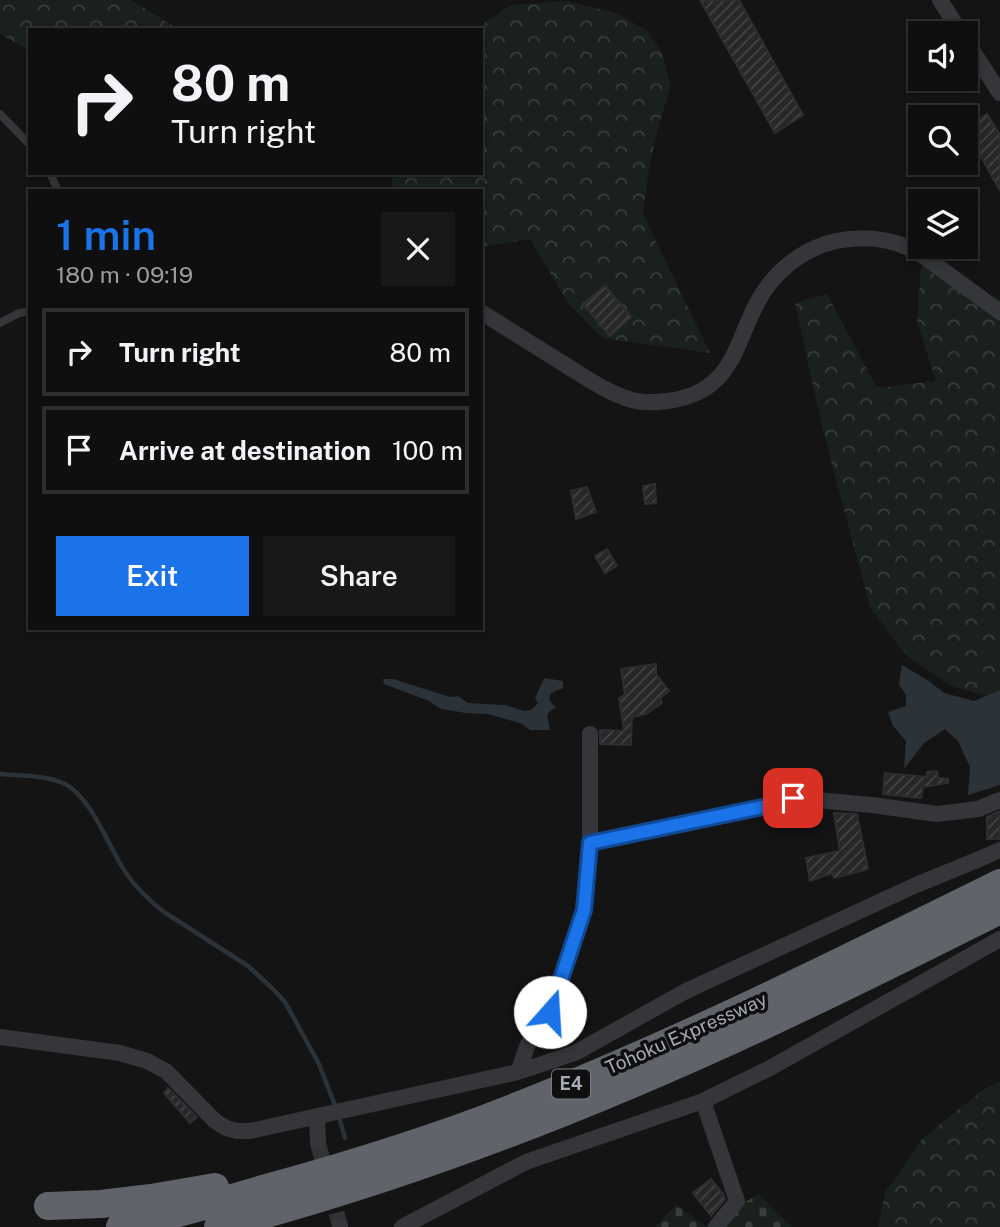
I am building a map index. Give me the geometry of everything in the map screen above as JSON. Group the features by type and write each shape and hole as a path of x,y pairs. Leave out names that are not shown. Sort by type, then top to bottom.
{"highway":[{"name":"Tohoku Expressway","path":"120,1227 192,1210 311,1176 519,1106 759,1001 1000,883"},
{"name":"Tohoku Expressway","path":"218,1227 380,1180 575,1107 791,1013 1000,910"},
{"path":"48,1206 101,1204 226,1185 336,1156 469,1111 519,1106"}],"street":[{"path":"940,0 953,21"},
{"path":"978,59 1000,93"},
{"path":"483,313 603,388 634,400 659,403 686,398 706,388 724,372 739,346 752,311 768,286 786,266 808,251 825,244 850,238 880,238 911,248 1000,312"},
{"path":"518,1072 528,1044 550,1012 584,910 590,843 590,734"},
{"path":"590,843 767,806 793,798 937,814 978,809 1000,800"},
{"path":"0,1037 120,1054 147,1062 166,1070 215,1121 226,1128 250,1131 518,1072 575,1053 686,991 916,885 1000,850"},
{"path":"402,1227 526,1162 704,1101 770,1068 1000,939"},
{"path":"704,1101 737,1201 716,1227"},
{"path":"317,1116 318,1143"}],"lane":[{"path":"0,114 28,143"},
{"path":"0,323 28,311"}],"green space":[{"path":"0,0 131,0 177,28 28,28 28,50 0,34"},
{"path":"566,1 617,13 647,31 662,53 671,87 659,123 649,168 643,214 710,353 602,338 568,303 530,239 483,247 483,189 393,189 391,175 483,175 483,28 477,28 511,5"},
{"path":"921,266 1000,299 1000,699 951,686 909,657 870,607 822,427 795,303 827,294 877,388 936,381 917,322"},
{"path":"1000,1081 1000,1227 878,1227 885,1193 922,1139 984,1089"},
{"path":"759,1194 792,1227 655,1227 676,1205 705,1226"}],"shaded area":[{"path":"902,665 944,693 974,701 1000,690 1000,785 968,795 970,767 958,741 945,729 924,743 904,769 906,741 893,726 888,712 906,706 906,695 899,684"},
{"path":"544,678 563,681 563,688 551,693 549,700 556,708 547,715 550,730 530,730 520,723 487,714 441,709 429,701 384,684 383,679 393,679 450,697 458,696 468,703 505,705 524,711 531,710 538,703 535,698"}],"building":[{"path":"700,0 739,0 803,115 775,133"},
{"path":"987,114 1000,135 1000,191 978,154 978,120"},
{"path":"605,286 631,317 610,336 583,304"},
{"path":"655,484 656,503 645,504 643,486"},
{"path":"587,487 596,512 576,519 571,491"},
{"path":"607,549 617,566 605,573 595,556"},
{"path":"656,664 656,674 669,691 660,698 662,703 646,714 632,717 631,745 600,744 600,730 624,731 619,698 625,695 621,669"},
{"path":"937,771 938,778 948,779 948,783 923,787 921,798 883,794 885,773 927,777 927,772"},
{"path":"1000,811 1000,839 987,839 987,817"},
{"path":"834,813 857,814 868,869 834,878 832,873 810,881 806,858 840,851"},
{"path":"168,1088 197,1117 190,1123 164,1093"},
{"path":"711,1179 725,1199 711,1216 693,1193"}],"waterway":[{"path":"0,774 50,779 75,791 92,812 126,873 143,894 164,912 248,966 285,1002 319,1064 336,1108"},
{"path":"339,1117 345,1138"}],"tunnel":[{"path":"318,1143 340,1226"}],"route":[{"path":"550,1012 584,910 590,843 767,806 793,798"}]}
